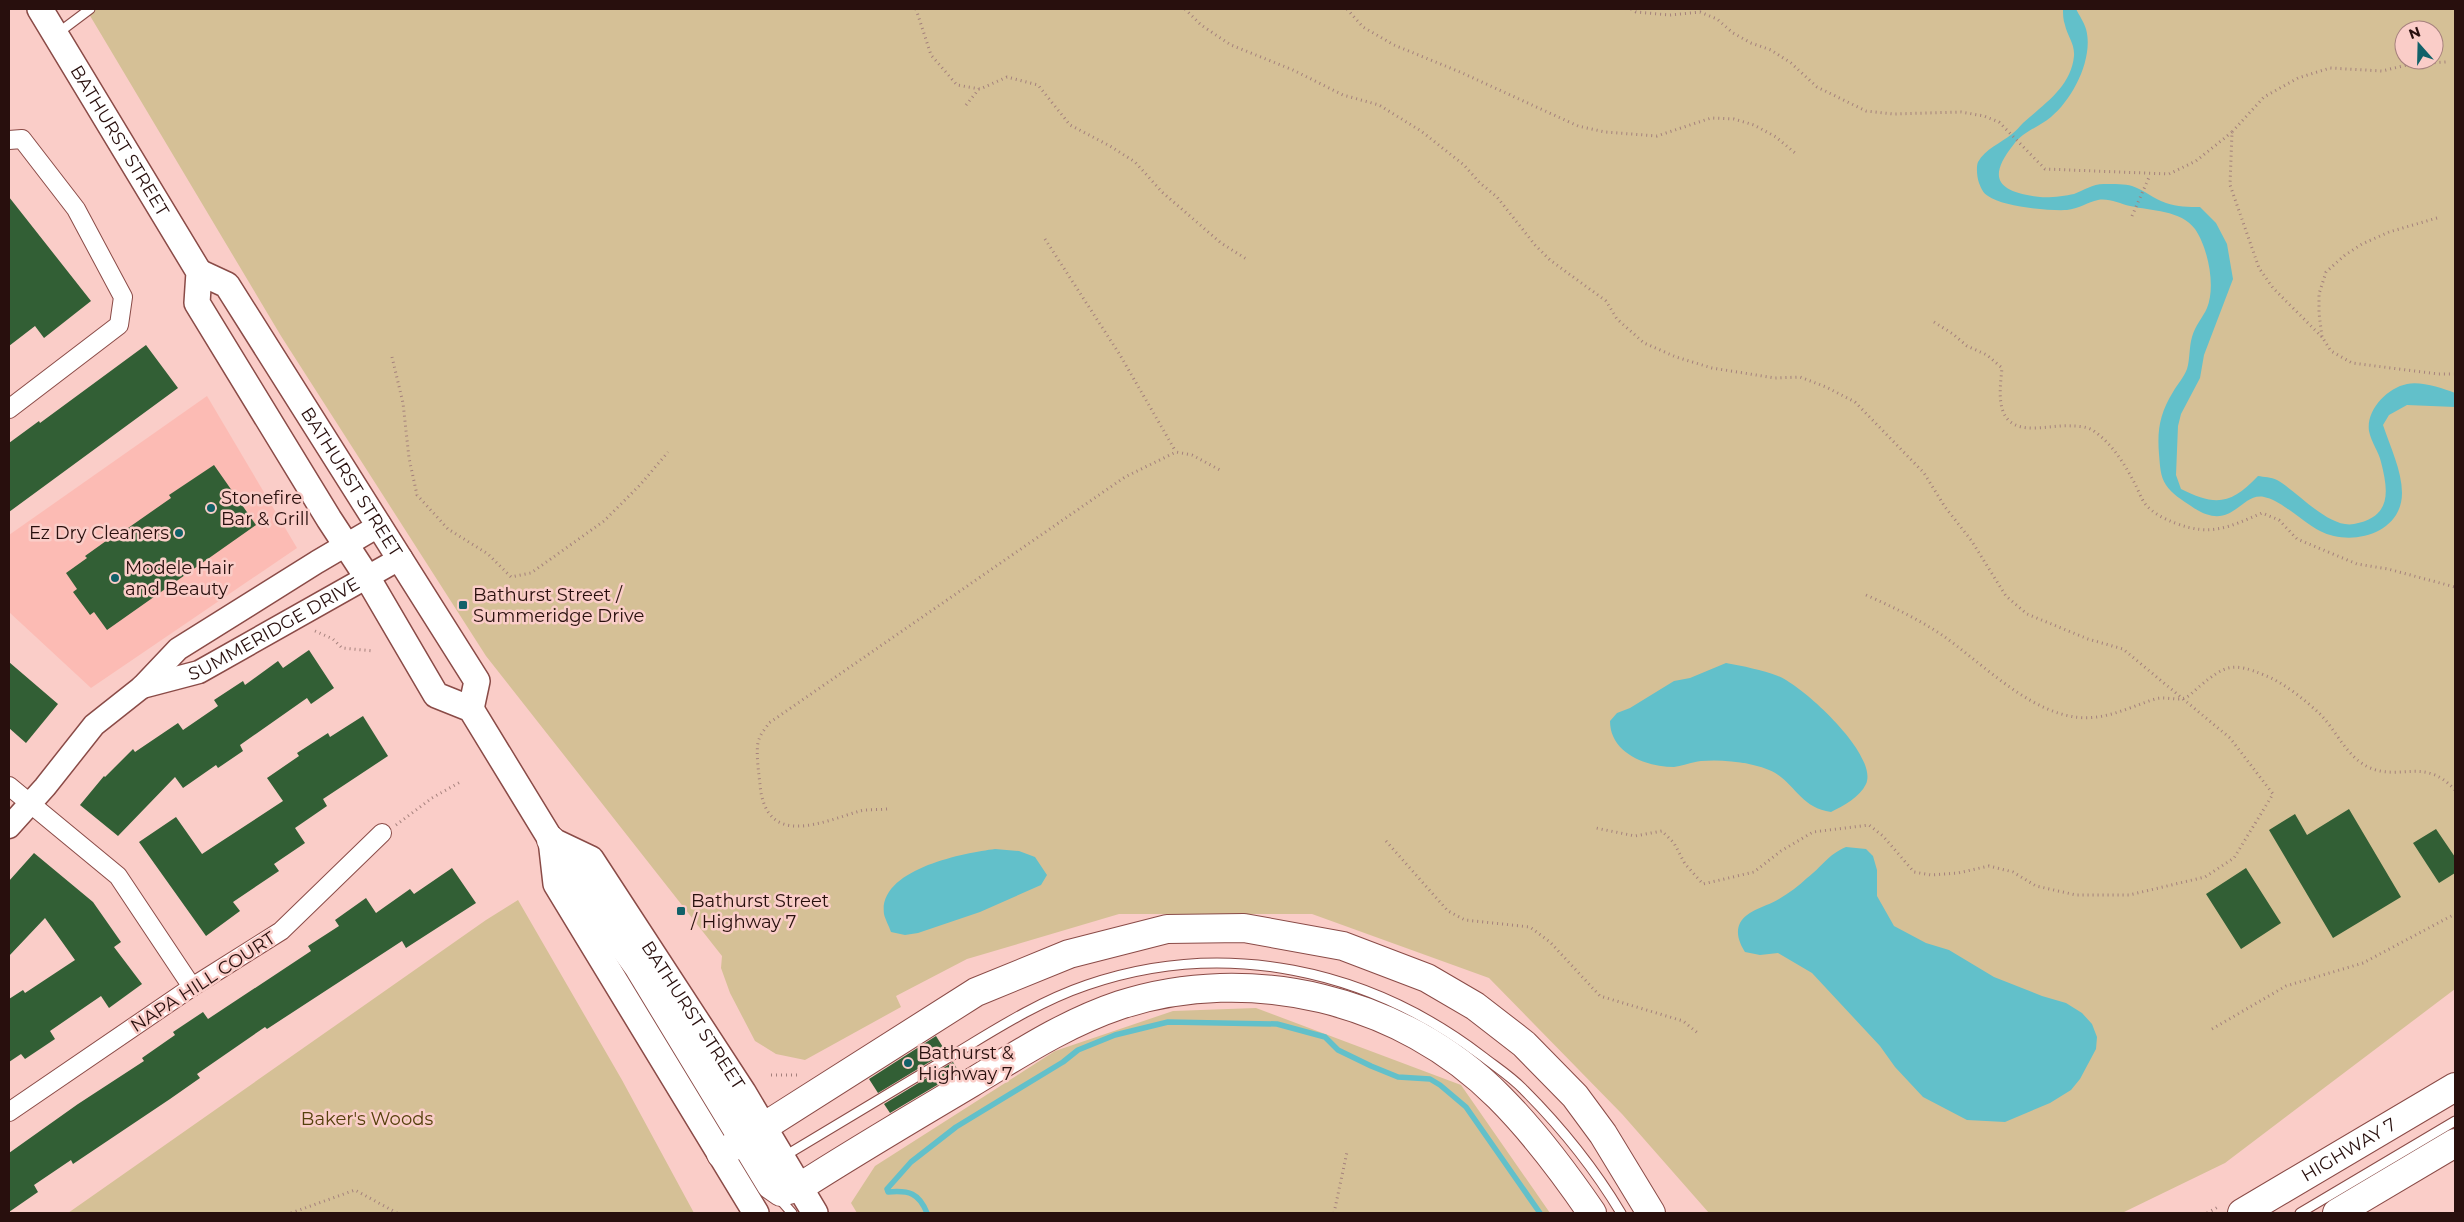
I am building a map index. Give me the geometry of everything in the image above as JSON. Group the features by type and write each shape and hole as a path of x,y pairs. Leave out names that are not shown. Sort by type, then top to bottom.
{"main road":[{"name":"BATHURST STREET","path":"41,9 199,272 227,284 477,681 471,709"},
{"path":"199,272 197,303 367,577 436,696 471,709 581,887 638,966 743,1140 815,1213"},
{"path":"743,1140 976,992 1069,954 1167,929 1244,928 1342,946 1428,978 1475,1006 1524,1044 1575,1096 1603,1134 1651,1213"},
{"path":"780,1176 1052,1034 1120,1005 1190,989 1239,986 1298,992 1340,1003 1376,1016 1416,1036 1458,1062 1498,1096 1536,1137 1592,1213"},
{"name":"HIGHWAY 7","path":"2242,1213 2455,1087"},
{"path":"743,1140 756,1213"},
{"path":"2337,1213 2455,1143"}],"street":[{"path":"9,140 22,140 76,209 123,297 119,325 9,409"},
{"name":"SUMMERIDGE DRIVE","path":"9,827 30,804 94,724 142,687 178,649 380,526"},
{"name":"SUMMERIDGE DRIVE","path":"142,687 199,672 401,558"},
{"path":"9,786 118,876 192,987"},
{"name":"NAPA HILL COURT","path":"9,1112 192,987 281,931 382,833"}],"lane":[{"path":"55,35 90,9"},
{"path":"780,1176 998,1028 1039,1005 1088,985 1141,971 1200,962 1255,963 1321,975 1379,995 1453,1034 1522,1088 1575,1146 1621,1213"},
{"path":"2300,1213 2455,1121"},
{"path":"780,1176 783,1213"},
{"path":"780,1176 792,1213"}],"path":[{"path":"916,9 931,55 957,84 980,88"},
{"path":"1185,9 1197,22 1232,45 1293,70 1343,94 1379,105 1421,131 1464,165 1480,183 1497,197 1534,245 1550,260 1606,301 1618,319 1644,343 1676,358 1712,368 1775,378 1800,377 1826,387 1855,402 1924,473 1945,507 1971,540 2006,596 2027,614 2088,640 2123,649 2179,698 2230,738 2273,794 2234,858 2205,877 2129,895 2076,895 2036,886 2013,872 1990,866 1958,873 1931,875 1914,872 1883,836 1869,825 1813,832 1781,850 1754,872 1703,884 1685,864 1674,843 1662,831 1635,836 1596,828"},
{"path":"1347,9 1362,27 1394,45 1460,72 1578,126 1604,132 1657,136 1711,118 1734,119 1754,125 1776,137 1795,152"},
{"path":"1631,9 1636,12 1670,15 1700,12 1745,40 1771,50 1792,63 1817,87 1866,111 1893,114 1961,112 1984,116 2003,126 2045,169 2136,171 2150,175 2169,174 2196,161 2232,132 2264,97 2298,78 2330,68 2382,71 2411,64 2446,62"},
{"path":"966,105 980,88 1007,77 1038,85 1070,125 1110,146 1135,162 1162,192 1221,243 1248,260"},
{"path":"2232,132 2230,185 2259,268 2273,288 2322,337 2331,351 2352,363 2438,374 2455,374"},
{"path":"2132,216 2150,175"},
{"path":"2322,337 2319,294 2326,272 2344,255 2362,244 2389,232 2438,218"},
{"path":"1045,239 1120,354 1176,452"},
{"path":"1934,322 1967,346 1987,355 2002,368 2000,388 2002,414 2010,423 2022,428 2055,425 2078,426 2093,430 2112,448 2126,467 2146,505 2163,518 2206,532 2235,525 2262,513 2279,520 2297,539 2358,564 2388,569 2455,587"},
{"path":"392,357 403,403 409,458 417,494 448,529 488,554 511,577 531,573 604,521 640,485 668,452"},
{"path":"887,810 863,810 814,826 791,827 772,817 762,798 758,740 769,723 1125,477 1176,452 1192,455 1220,470"},
{"path":"1866,596 1901,610 1924,624 2023,696 2063,715 2084,719 2103,717 2157,698 2186,698 2219,670 2230,666 2265,675 2279,683 2320,714 2351,753 2368,767 2385,770 2432,772 2446,780 2455,790"},
{"path":"312,629 333,639 342,648 374,651"},
{"path":"382,833 462,781"},
{"path":"1386,841 1448,911 1465,920 1530,928 1550,942 1600,996 1683,1021 1699,1034"},
{"path":"2212,1029 2286,986 2363,963 2455,914"},
{"path":"1334,1213 1347,1152"},
{"path":"291,1213 355,1190 397,1213"}],"shaded area":[{"path":"207,396 297,548 91,688 9,612 9,535"}],"green space":[{"path":"86,9 2455,9 2455,989 2225,1163 2122,1213 1709,1213 1622,1114 1489,978 1312,914 1119,914 967,959 896,996 901,1007 805,1060 776,1054 755,1041 730,993 721,968 722,956 486,656 281,336"},
{"name":"Baker's Woods","path":"518,900 622,1080 694,1213 68,1213 486,920"},
{"path":"1256,1008 1461,1085 1550,1213 857,1213 851,1203 875,1166 1055,1051 1173,1011"}],"water":[{"path":"2063,9 2076,9 2086,29 2088,40 2087,52 2080,77 2067,100 2059,109 2014,144 2000,166 1999,175 2001,182 2014,192 2044,197 2074,194 2102,184 2132,186 2170,204 2200,207 2216,223 2227,244 2233,279 2204,355 2200,378 2181,414 2178,426 2176,475 2181,489 2204,498 2222,500 2239,493 2258,476 2268,477 2285,485 2334,521 2354,524 2366,521 2375,516 2381,509 2386,493 2384,473 2379,454 2369,431 2369,423 2374,408 2385,395 2407,384 2425,384 2455,393 2455,407 2407,405 2389,415 2383,425 2398,467 2402,493 2400,507 2394,518 2384,527 2360,537 2332,536 2320,531 2278,502 2264,497 2248,500 2226,515 2216,516 2205,514 2174,494 2164,482 2161,470 2158,445 2160,422 2165,407 2187,369 2192,337 2207,308 2211,289 2207,257 2204,246 2195,229 2182,218 2174,215 2110,200 2098,200 2067,210 2049,210 2004,203 1988,196 1982,190 1977,172 1977,164 1981,157 2013,133 2048,102 2068,77 2072,67 2074,52 2064,23"},
{"path":"1726,663 1778,676 1789,682 1820,706 1850,739 1861,756 1867,771 1866,784 1860,793 1846,804 1831,812 1811,805 1785,780 1761,767 1717,760 1674,767 1663,766 1641,761 1631,756 1616,742 1610,721 1617,713 1630,708 1674,681 1690,678"},
{"path":"1846,847 1866,849 1873,856 1877,870 1877,896 1894,926 1926,943 1949,950 1994,977 2042,996 2066,1003 2082,1013 2092,1024 2097,1037 2096,1049 2080,1079 2071,1090 2050,1103 2005,1122 1967,1120 1923,1097 1895,1067 1880,1046 1812,973 1778,953 1760,955 1745,952 1738,934 1740,923 1743,919 1790,892 1829,857"},
{"path":"995,849 1019,851 1035,857 1047,875 1041,885 980,912 918,933 905,935 891,932 884,914 886,898 894,885 908,875 945,859"}],"building":[{"path":"9,197 91,301 44,338 35,326 9,346"},
{"path":"146,345 178,388 9,512 9,443 39,421 40,423"},
{"path":"214,465 256,525 107,630 94,612 90,615 73,592 77,589 66,573 87,558 85,556 171,498 169,495"},
{"path":"309,650 334,688 311,704 307,698 240,745 243,751 218,768 216,765 183,788 175,777 118,836 80,805 104,776 133,749 135,752 178,723 183,730 218,706 214,700 243,681 245,685 278,661 283,668"},
{"path":"9,662 58,704 26,743 9,728"},
{"path":"363,716 388,756 323,799 327,806 295,828 305,843 274,864 279,871 233,902 240,911 206,936 139,842 176,817 202,854 283,801 267,778 299,756 297,753 328,733 330,737"},
{"path":"2349,809 2401,897 2333,938 2269,830 2295,814 2307,835"},
{"path":"2436,829 2455,857 2455,873 2439,883 2413,843"},
{"path":"34,853 93,902 121,942 114,947 142,984 109,1008 101,996 50,1031 55,1039 25,1059 21,1054 9,1062 9,999 23,990 25,993 75,960 45,918 9,956 9,881"},
{"path":"452,868 476,903 406,948 402,941 267,1029 265,1027 197,1074 200,1078 170,1099 73,1164 71,1160 34,1185 38,1192 9,1212 9,1153 78,1104 144,1061 142,1058 175,1035 173,1032 203,1012 208,1019 311,951 308,946 339,926 335,920 366,898 376,913 410,889 414,894"},
{"path":"2246,868 2281,923 2241,949 2206,894"},
{"name":"Bathurst & Highway 7","path":"936,1036 946,1052 878,1093 869,1079"},
{"name":"Bathurst & Highway 7","path":"953,1062 959,1072 890,1113 884,1104"}],"waterway":[{"path":"927,1213 917,1197 907,1192 888,1192 887,1189 911,1162 956,1127 1063,1062 1078,1050 1115,1035 1168,1022 1277,1024 1325,1037 1338,1050 1398,1077 1430,1079 1466,1107 1540,1213"}],"place":[{"name":"Stonefire Bar & Grill","path":"211,508"},
{"name":"Ez Dry Cleaners","path":"179,533"},
{"name":"Modele Hair and Beauty","path":"115,578"},
{"name":"Bathurst Street / Summeridge Drive","path":"463,605"},
{"name":"Bathurst Street / Highway 7","path":"681,911"},
{"name":"Bathurst & Highway 7","path":"908,1063"}]}
